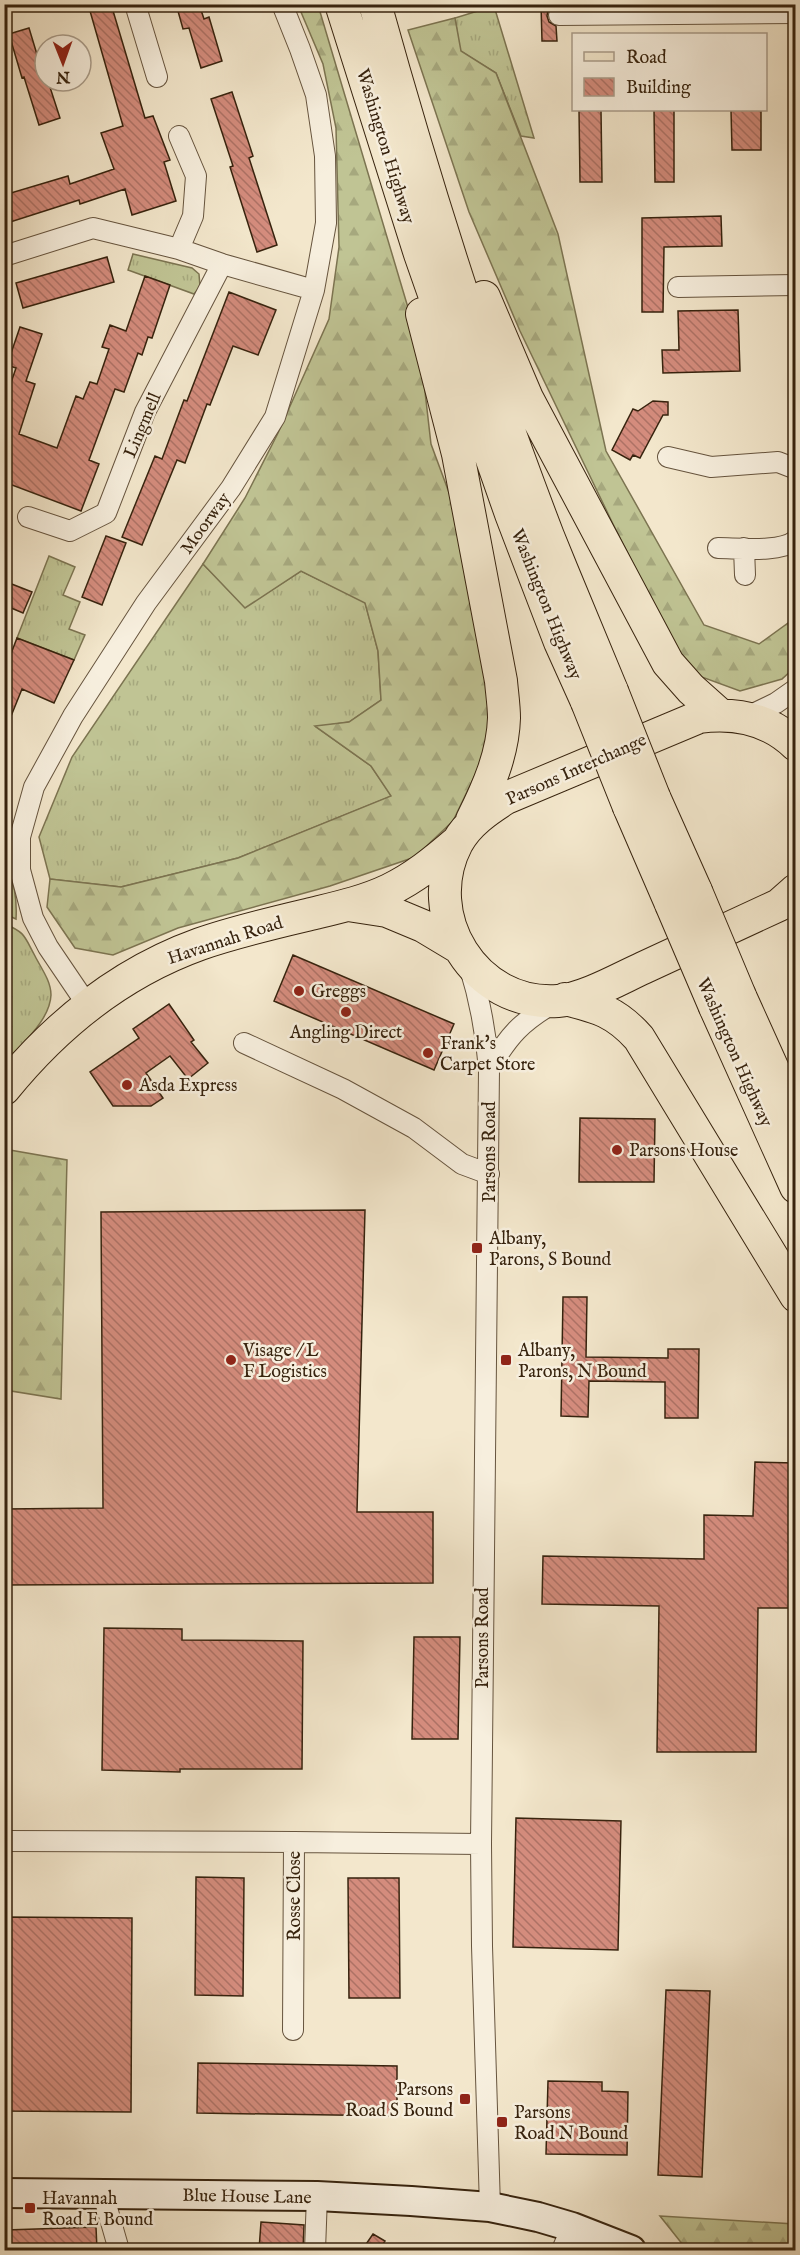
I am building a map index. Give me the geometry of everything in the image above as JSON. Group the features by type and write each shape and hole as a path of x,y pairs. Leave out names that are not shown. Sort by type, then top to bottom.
{"main road":[{"name":"Washington Highway","path":"341,4 420,254 511,513 560,642 600,697"},
{"name":"Washington Highway","path":"375,4 416,151 461,290 544,525 600,697 727,1001 795,1187"},
{"path":"381,130 420,306 458,454 501,681 504,719 499,754 488,787 463,834"},
{"path":"416,151 448,208 458,237 527,398 668,663 691,689 733,715 767,724 787,736 795,744"},
{"name":"Parsons Interchange","path":"733,715 699,717 681,723 506,798 487,810 463,834 447,868 444,895 448,922 463,954 487,980 511,993 538,1000 561,1000 601,988 768,910 778,905 795,890"},
{"name":"Havannah Road","path":"4,1089 52,1036 88,1005 150,965 200,944 348,905 388,890 425,870 463,834"},
{"name":"Havannah Road","path":"348,905 387,911 423,926 463,954"},
{"path":"561,1000 598,1007 625,1021 639,1038 795,1296"},
{"name":"Washington Highway","path":"727,1001 795,1120"}],"street":[{"path":"135,4 157,77"},
{"name":"Moorway","path":"88,1005 48,947 33,918 12,837 34,787 73,716 146,603 231,488 274,417 314,290 326,223 325,156 316,95 282,4"},
{"path":"559,15 631,9 791,10"},
{"path":"179,136 196,177 193,216 179,249"},
{"path":"4,256 93,228 179,249 222,264 314,290"},
{"name":"Lingmell","path":"28,517 70,531 106,513 145,412 222,264"},
{"path":"678,287 795,285"},
{"path":"668,457 711,467 778,462 795,470"},
{"path":"718,548 769,549 792,543 795,540"},
{"path":"744,548 745,575"},
{"path":"733,715 776,703 795,689"},
{"name":"Parsons Road","path":"463,954 479,996 486,1033 489,1069 482,1612 482,1844 490,2207"},
{"path":"489,1069 507,1039 533,1015 561,1000"},
{"path":"244,1043 343,1089 414,1128 462,1164 489,1174"},
{"path":"4,1841 294,1842"},
{"name":"Rosse Close","path":"293,2030 294,1842 482,1844"},
{"name":"Blue House Lane","path":"4,2193 317,2196 490,2207 567,2239 631,2250"},
{"path":"103,2194 119,2250"},
{"path":"315,2250 317,2196"}],"green space":[{"path":"298,5 318,5 420,348 431,444 461,525 491,694 490,744 453,821 415,857 330,886 178,928 113,955 75,948 47,907 50,879 121,887 238,858 391,796 371,766 315,726 349,722 381,700 378,651 365,603 301,571 245,608 203,564 245,498 278,433 329,319 339,247 336,128 323,64"},
{"path":"494,6 534,138 521,136 496,73 460,51 455,18"},
{"path":"455,18 461,51 496,73 558,234 606,451 704,625 759,644 795,618 795,667 782,679 740,691 688,672 613,524 520,331 469,212 408,30"},
{"path":"133,254 192,268 199,274 200,287 194,294 128,270"},
{"path":"49,556 75,567 63,595 80,602 69,629 85,635 74,660 17,638"},
{"path":"203,564 245,607 301,571 365,602 378,651 381,700 349,722 316,727 371,766 392,796 238,858 121,887 50,879 39,837 72,757"},
{"path":"4,864 11,876 16,919 5,914"},
{"path":"5,924 17,930 26,939 48,980 51,995 46,1014 40,1023 5,1064"},
{"path":"4,1149 67,1160 61,1399 5,1390"},
{"path":"660,2216 795,2224 795,2250 687,2250"}],"building":[{"path":"88,4 111,4 145,118 153,116 170,160 164,162 176,201 132,215 125,189 80,204 79,200 4,224 4,195 68,176 70,184 114,169 101,133 123,126"},
{"path":"176,4 199,4 204,19 209,17 222,61 201,68 189,28 183,29"},
{"path":"541,4 553,4 547,16 549,22 556,26 557,41 542,41"},
{"path":"29,28 33,41 33,93 52,93 60,118 39,125 9,34"},
{"path":"232,92 253,156 249,158 277,245 257,252 211,99"},
{"path":"579,111 601,111 602,182 580,182"},
{"path":"654,111 674,111 674,182 655,182"},
{"path":"731,111 761,111 761,150 732,150"},
{"path":"721,216 722,246 664,247 663,312 642,312 642,218"},
{"path":"107,257 114,282 23,308 16,283"},
{"path":"145,276 170,285 152,338 148,337 142,355 138,353 124,392 115,389 89,460 99,464 81,511 4,482 4,403 16,368 7,365 20,327 42,334 26,381 35,384 19,434 57,448 76,396 83,399 90,382 97,384 109,349 102,347 110,325 126,331"},
{"path":"229,292 276,310 258,355 233,346 210,405 207,404 185,463 177,460 142,545 122,537 155,456 162,459"},
{"path":"738,310 740,371 663,373 662,350 679,350 678,311"},
{"path":"653,401 668,402 668,415 663,415 640,458 633,455 630,460 612,450 633,409 638,411"},
{"path":"106,536 126,543 102,605 82,597"},
{"path":"4,581 32,592 23,613 4,605"},
{"path":"17,638 74,660 54,703 22,689 5,731 4,672"},
{"path":"293,955 454,1024 434,1070 274,1001"},
{"path":"169,1004 194,1040 191,1042 208,1063 188,1079 170,1056 146,1073 163,1098 151,1106 113,1106 90,1072 139,1038 133,1029"},
{"name":"Parsons House","path":"580,1118 655,1119 654,1182 579,1182"},
{"name":"Visage / L F Logistics","path":"365,1210 357,1512 433,1512 433,1583 4,1585 4,1509 103,1508 101,1212"},
{"path":"563,1297 587,1297 586,1357 668,1358 668,1349 699,1349 698,1418 665,1418 665,1382 589,1381 588,1417 561,1416"},
{"path":"755,1462 795,1463 795,1608 758,1608 756,1752 657,1752 659,1606 542,1604 543,1556 704,1559 704,1515 753,1516"},
{"path":"104,1628 182,1629 182,1640 303,1641 302,1769 180,1769 180,1772 102,1770"},
{"path":"414,1637 460,1637 458,1739 412,1739"},
{"path":"516,1818 621,1821 618,1950 513,1947"},
{"path":"196,1877 244,1878 243,1996 195,1995"},
{"path":"348,1878 399,1878 400,1998 349,1998"},
{"path":"4,1917 132,1918 131,2112 4,2111"},
{"path":"666,1990 710,1991 702,2177 658,2175"},
{"path":"198,2063 397,2066 397,2116 197,2113"},
{"path":"548,2081 602,2082 602,2091 628,2092 627,2155 546,2154"},
{"path":"261,2222 304,2225 303,2250 259,2250"},
{"path":"96,2227 97,2250 7,2250 6,2230"},
{"path":"373,2234 385,2241 379,2250 362,2250"}],"place":[{"name":"Greggs","path":"299,991"},
{"name":"Angling Direct","path":"346,1012"},
{"name":"Frank's Carpet Store","path":"428,1053"},
{"name":"Asda Express","path":"127,1085"},
{"name":"Parsons House","path":"617,1150"},
{"name":"Albany, Parons, S Bound","path":"477,1248"},
{"name":"Visage / L F Logistics","path":"231,1360"},
{"name":"Albany, Parons, N Bound","path":"506,1360"},
{"name":"Parsons Road S Bound","path":"465,2099"},
{"name":"Parsons Road N Bound","path":"502,2122"},
{"name":"Havannah Road E Bound","path":"30,2208"}]}
